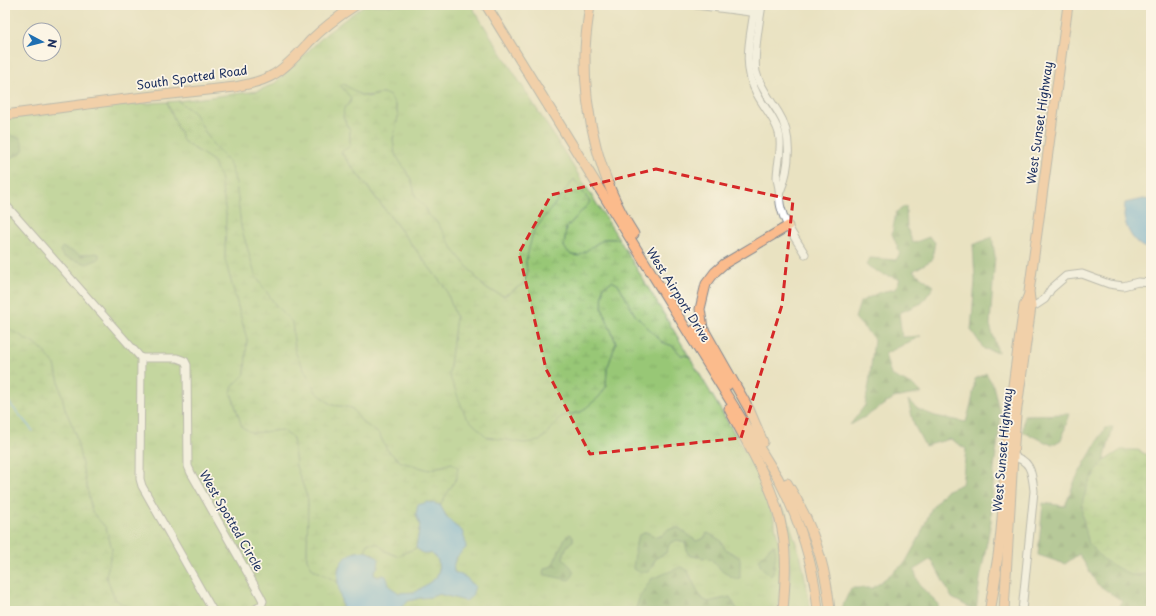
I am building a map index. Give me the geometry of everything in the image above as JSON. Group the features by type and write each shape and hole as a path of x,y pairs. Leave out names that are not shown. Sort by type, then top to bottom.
{"highway":[{"path":"989,611 996,572"}],"main road":[{"name":"South Spotted Road","path":"5,115 118,100 235,87 260,81 274,75 329,24 356,5"},
{"name":"West Airport Drive","path":"486,5 765,457 788,500 798,523 808,554 814,580 818,611"},
{"name":"West Airport Drive","path":"590,5 586,32 585,54 587,101 599,155 607,180 632,232 787,483 803,520 812,548 820,580 824,611"},
{"name":"West Sunset Highway","path":"1004,611 1012,394 1027,306 1068,5"},
{"path":"763,442 749,409 703,328 700,308 706,284 715,272 724,264 788,226"},
{"path":"703,357 763,474 775,505 783,534 786,564 783,611"},
{"name":"West Sunset Highway","path":"996,572 1009,456"},
{"path":"787,483 798,501 818,549 825,576 830,611"}],"street":[{"path":"696,5 756,10"},
{"path":"762,5 756,10 748,52 750,78 758,96 774,119 779,134 780,152 777,179 780,192 781,209 788,226 804,254"},
{"path":"756,10 756,59 758,77 764,90 783,121 787,132 788,153 784,180 780,192"},
{"path":"750,78 758,77"},
{"path":"779,134 787,132"},
{"path":"5,204 141,358 140,479 142,486 213,611"},
{"path":"1027,306 1036,305 1044,299 1066,276 1082,274 1109,284 1123,286 1138,282 1151,282"},
{"name":"West Spotted Circle","path":"141,358 177,358 185,361 187,365 188,466 263,600 261,606 252,611"},
{"path":"1009,456 1019,458 1027,463 1032,477 1034,491 1022,611"}],"highlighted area":[{"path":"656,169 793,200 782,305 741,438 590,454 546,369 519,253 551,195"}],"green space":[{"path":"364,5 471,5 619,239 605,239 579,256 571,255 564,247 566,228 590,202 526,261 527,274 523,284 504,296 485,288 455,252 437,222 427,214 426,208 416,198 411,179 395,154 393,140 398,116 396,106 383,93 366,96 355,92 344,85 341,86 351,98 343,117 350,130 350,146 341,153 446,289 456,317 449,375 540,441 562,416 581,412 606,387 607,369 616,343 602,308 603,287 612,281 619,285 635,315 662,342 673,346 681,355 689,356 756,470 766,493 774,520 780,550 781,583 778,611 773,611 773,608 759,611 738,611 730,597 708,602 701,598 687,570 640,596 635,611 397,611 408,601 439,594 466,601 475,586 460,574 454,572 453,565 458,555 466,548 462,531 449,519 440,505 457,477 452,463 429,470 401,462 387,450 379,434 362,422 352,408 332,405 316,392 295,352 292,322 277,307 256,277 241,227 236,183 229,162 212,143 194,113 178,101 258,91 275,83 326,34","holes":["679,528 696,541 703,539 707,533 720,540 725,549 740,558 723,572 711,559 691,556 688,554 685,542 677,540 669,543 666,553 656,558 649,572 646,532 656,537 661,536 668,529","573,536 573,541 566,549 563,559 571,567 544,569 552,566"]},
{"path":"344,84 360,95 368,97 383,93 390,96 396,106 398,117 393,140 395,154 411,179 416,198 426,208 427,214 437,222 455,252 485,288 504,296 523,284 527,275 526,261 533,232 574,179 590,202 566,228 564,247 571,255 579,256 605,239 619,239 689,356 681,355 673,346 662,342 635,315 619,285 612,281 603,287 602,308 616,343 607,369 606,387 599,397 581,412 562,416 540,441 524,443 487,437 466,417 449,375 456,317 446,289 341,152 350,146 350,130 343,117 344,108 350,103 351,98 341,86"},
{"path":"178,101 194,113 212,143 229,162 236,183 241,227 256,277 277,307 292,322 295,352 316,392 332,405 352,408 362,422 379,434 387,450 401,462 429,470 452,463 458,468 457,477 440,505 428,502 416,515 420,525 416,548 397,556 385,551 379,544 368,543 365,551 355,552 338,567 338,582 313,569 307,559 308,499 296,466 293,438 282,430 252,433 242,427 231,392 233,386 245,374 247,339 225,259 226,213 220,176 212,160 184,142 167,102"},
{"path":"167,102 184,142 212,160 220,176 226,213 225,259 247,339 245,374 233,386 231,393 242,427 252,433 282,430 293,438 296,466 308,499 307,559 313,569 338,582 343,611 132,611 115,599 106,576 112,549 106,528 92,512 75,432 65,409 55,365 5,324 5,160 21,153 12,136 5,129 5,119 101,106"},
{"path":"5,129 12,136 21,138 24,149 21,153 5,160"},
{"path":"906,206 907,228 913,243 929,237 935,242 932,260 913,271 934,286 922,303 899,313 902,337 921,336 885,354 891,375 914,386 922,393 894,398 850,425 865,405 874,339 855,318 860,302 880,292 895,289 900,279 881,274 866,265 870,258 896,260 900,253 892,234 896,212"},
{"path":"992,237 995,256 990,325 998,352 984,349 971,330 975,280 973,245"},
{"path":"62,247 81,255 96,253 99,254 99,259 87,264 63,257 60,251"},
{"path":"5,324 6,327 41,348 55,365 65,409 75,432 92,512 106,528 112,549 106,576 115,599 132,611 5,611"},
{"path":"986,373 993,385 1001,417 994,469 991,521 980,579 976,611 952,598 931,559 914,570 920,586 938,603 938,611 840,611 851,588 873,588 905,563 920,536 931,509 945,491 962,484 966,449 950,439 925,446 914,425 908,400 918,409 935,416 966,422 972,400 975,379"},
{"path":"1070,414 1061,440 1052,445 1023,432 1024,415"},
{"path":"1113,427 1104,461 1089,482 1083,500 1131,575 1148,574 1151,578 1151,611 1118,611 1122,601 1097,584 1079,554 1065,564 1038,555 1043,503 1065,506 1075,480 1105,428"},
{"path":"1121,450 1138,450 1151,457 1151,573 1148,574 1131,575 1104,560 1089,544 1082,515 1083,500 1089,482 1104,461"},
{"path":"782,508 785,511 801,558 810,611 787,611 790,578 790,553"},
{"path":"679,528 696,541 703,539 708,533 720,540 725,549 740,558 740,578 736,579 723,572 711,559 691,556 688,554 685,542 677,540 670,543 666,553 656,558 649,572 639,572 633,569 636,543 639,535 646,532 656,537 661,536 668,529"},
{"path":"570,534 573,536 573,541 566,549 563,559 573,571 572,577 569,580 546,575 543,573 544,569 552,566 565,538"},
{"path":"368,543 379,544 385,551 397,556 416,548 423,553 431,553 438,560 439,570 436,578 416,592 399,593 390,587 383,575 378,577 374,575 374,572 378,566 374,554 365,551"},
{"path":"774,545 776,551 773,574 771,576 761,567 759,560 769,548"},
{"path":"681,567 687,570 701,598 708,602 730,597 738,611 635,611 640,596 651,579"}],"water":[{"path":"1143,199 1151,200 1151,249 1146,248 1136,242 1129,232 1124,216 1125,203"},
{"path":"428,502 440,505 446,516 462,531 466,548 456,558 454,572 467,578 470,583 475,586 472,596 466,601 439,594 408,601 397,611 343,611 338,581 339,567 348,556 354,553 360,551 366,552 377,557 379,559 378,566 374,572 374,575 378,577 383,575 386,576 390,587 399,593 416,592 436,578 439,570 438,560 431,553 423,553 416,548 420,525 416,514 418,505"}],"waterway":[{"path":"5,398 33,431"}]}
